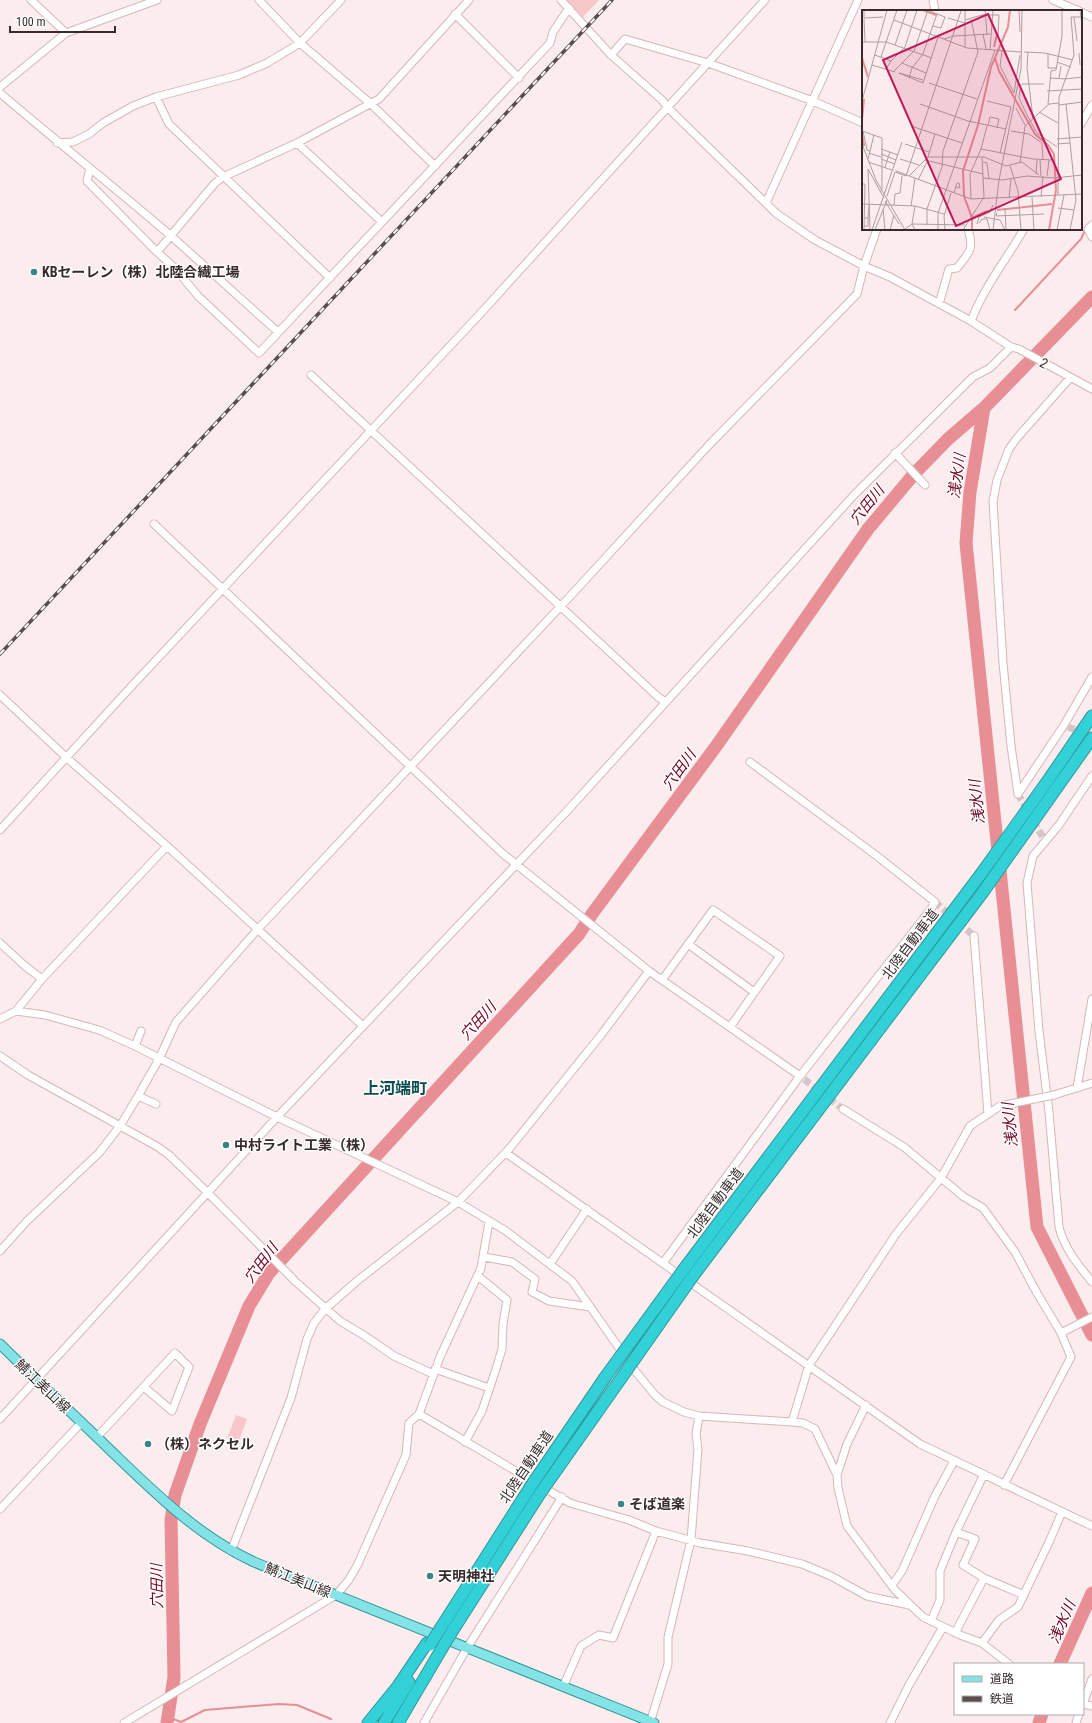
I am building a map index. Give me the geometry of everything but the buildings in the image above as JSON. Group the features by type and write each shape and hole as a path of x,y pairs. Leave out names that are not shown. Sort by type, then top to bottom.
{"highway":[{"name":"北陸自動車道","path":"429,1644 476,1567 495,1542 531,1486 606,1376 684,1269 981,874 1020,821 1092,716"},
{"name":"北陸自動車道","path":"398,1723 453,1630 541,1492 693,1276 983,892 1092,738"},
{"path":"368,1723 429,1644"},
{"path":"384,1723 429,1644"}],"main road":[{"name":"鯖江美山線","path":"0,1344 148,1486 191,1523 231,1551 651,1722"}],"street":[{"path":"31,0 66,33"},
{"path":"0,87 66,33 157,0"},
{"path":"259,0 300,42 371,104 436,166"},
{"path":"57,143 73,142 89,134 103,123 133,106 156,97 239,75 267,64 300,42 341,0"},
{"path":"157,252 215,183 223,177 298,143 379,99 469,0"},
{"name":"2","path":"561,0 611,55 662,100 668,108 760,195 777,214 815,240 864,266 890,277 971,321 1015,348 1092,389"},
{"path":"0,830 128,690 480,314 765,0"},
{"path":"766,203 858,0"},
{"path":"933,0 935,10"},
{"path":"1053,0 1077,10"},
{"path":"90,168 87,181 157,252 175,268 198,296 258,353 519,78 550,43 553,32 569,8"},
{"path":"1082,12 1092,17"},
{"path":"455,14 519,78"},
{"path":"611,55 625,39 708,63 813,101 862,124"},
{"path":"0,93 57,143 90,168 170,235 278,332"},
{"path":"156,97 169,124 330,278"},
{"path":"1082,122 1092,105"},
{"path":"298,143 382,222"},
{"path":"1092,225 1088,229 1092,237"},
{"path":"0,1251 27,1221 99,1153 120,1126 138,1096 159,1059 176,1022 258,929 708,446 857,294 864,266 877,230"},
{"path":"939,304 949,269 957,268 970,252 971,242 968,230"},
{"path":"971,321 976,306 990,280 1023,230"},
{"path":"0,1419 277,1117 516,864 666,702 854,495 973,377 990,368 1015,348"},
{"path":"311,375 653,692 666,702"},
{"path":"1070,378 1016,438 1009,449 997,480 993,502 1003,663 1011,746 1018,794 1066,726 1092,677"},
{"path":"896,454 925,485"},
{"path":"154,524 478,832 649,971 800,1076"},
{"path":"0,695 67,758 167,846 363,1026"},
{"path":"663,1264 800,1076 932,909 935,902 877,856 750,762"},
{"path":"1092,776 1059,825 1033,856 1027,883 1039,1031 1049,1112 1059,1227 1061,1234 1075,1260 1092,1282"},
{"path":"0,1020 16,1011 42,979 167,846"},
{"path":"662,980 713,910 780,956 730,1027"},
{"path":"974,936 988,1114"},
{"path":"0,943 42,979"},
{"path":"688,944 754,992"},
{"path":"231,1551 291,1398 307,1339 314,1323 325,1309 386,1257 458,1202 506,1153 601,1035 649,971"},
{"path":"1077,1088 1092,999"},
{"path":"16,1011 45,1015 99,1030 135,1046 277,1117 458,1202 506,1231 572,1281 636,1372 655,1395 663,1402 684,1412 700,1416 803,1423 815,1429 837,1475 838,1488 847,1526 892,1585 909,1605 923,1617 955,1633 982,1643 1007,1663"},
{"path":"135,1046 141,1030"},
{"path":"0,1056 28,1076 164,1151 263,1247 296,1282 340,1321 394,1356 434,1371 489,1388"},
{"path":"793,1070 800,1076"},
{"path":"792,1422 809,1365 896,1234 941,1178 970,1126 1000,1106 1054,1095 1092,1083"},
{"path":"138,1096 156,1104"},
{"path":"843,1109 904,1147 964,1197 983,1208 1014,1252 1037,1294 1063,1331 1071,1356 1004,1485"},
{"path":"506,1153 920,1444 1092,1526"},
{"path":"550,1264 587,1209"},
{"path":"124,1723 336,1595 348,1581 357,1566 406,1454 409,1423 418,1414 434,1371 478,1276 484,1257 489,1222"},
{"path":"484,1257 512,1262 535,1279 532,1292 549,1301 590,1307"},
{"path":"465,1442 482,1411 502,1349 507,1300 478,1276"},
{"path":"1063,1331 1092,1317"},
{"path":"97,1437 175,1353 189,1367 172,1411 144,1387"},
{"path":"837,1475 847,1444 866,1405"},
{"path":"418,1414 570,1503 629,1520 656,1531 802,1564 831,1576 867,1596 909,1605"},
{"path":"651,1722 668,1664 668,1637 691,1540 698,1449 696,1434 700,1416"},
{"path":"0,1509 81,1423"},
{"path":"892,1585 902,1572 935,1496 954,1461"},
{"path":"931,1621 940,1600 940,1571 956,1532 984,1474"},
{"path":"424,1723 467,1648 562,1497"},
{"path":"982,1643 1000,1620 1018,1607 1062,1512"},
{"path":"563,1687 581,1646 599,1634 613,1638 656,1531"},
{"path":"956,1532 975,1539 963,1565 984,1578 1024,1595"},
{"path":"955,1633 984,1578"},
{"path":"890,1723 909,1685 943,1627"},
{"path":"1084,1701 1092,1679"}],"shaded area":[{"path":"566,0 599,0 582,18"},
{"path":"236,1415 247,1419 238,1443 227,1439"}],"waterway":[{"path":"1015,310 1081,239 1086,228"},
{"name":"穴田川","path":"167,1723 174,1677 171,1520 175,1495 200,1424 249,1306 269,1273 579,934 592,914 717,745 868,529 914,474 948,439 984,408 1092,297"},
{"name":"浅水川","path":"984,408 970,492 966,543 1037,1227 1092,1335"},
{"name":"浅水川","path":"1060,1663 1092,1593"},
{"path":"168,1717 181,1722 205,1710 279,1704 297,1705 331,1719"},
{"name":"浅水川","path":"1039,1723 1042,1715"}],"tunnel":[{"path":"1068,727 1084,733"},
{"path":"1018,794 1045,841"},
{"path":"935,902 974,936"},
{"path":"796,1073 843,1109"}],"railway":[{"path":"0,654 612,0"}],"place":[{"name":"KBセーレン（株）北陸合繊工場","path":"34,272"},
{"name":"中村ライト工業（株）","path":"226,1145"},
{"name":"（株）ネクセル","path":"148,1444"},
{"name":"そば道楽","path":"621,1504"},
{"name":"天明神社","path":"430,1576"}],"district":[{"name":"上河端町","path":"395,1088"}]}
